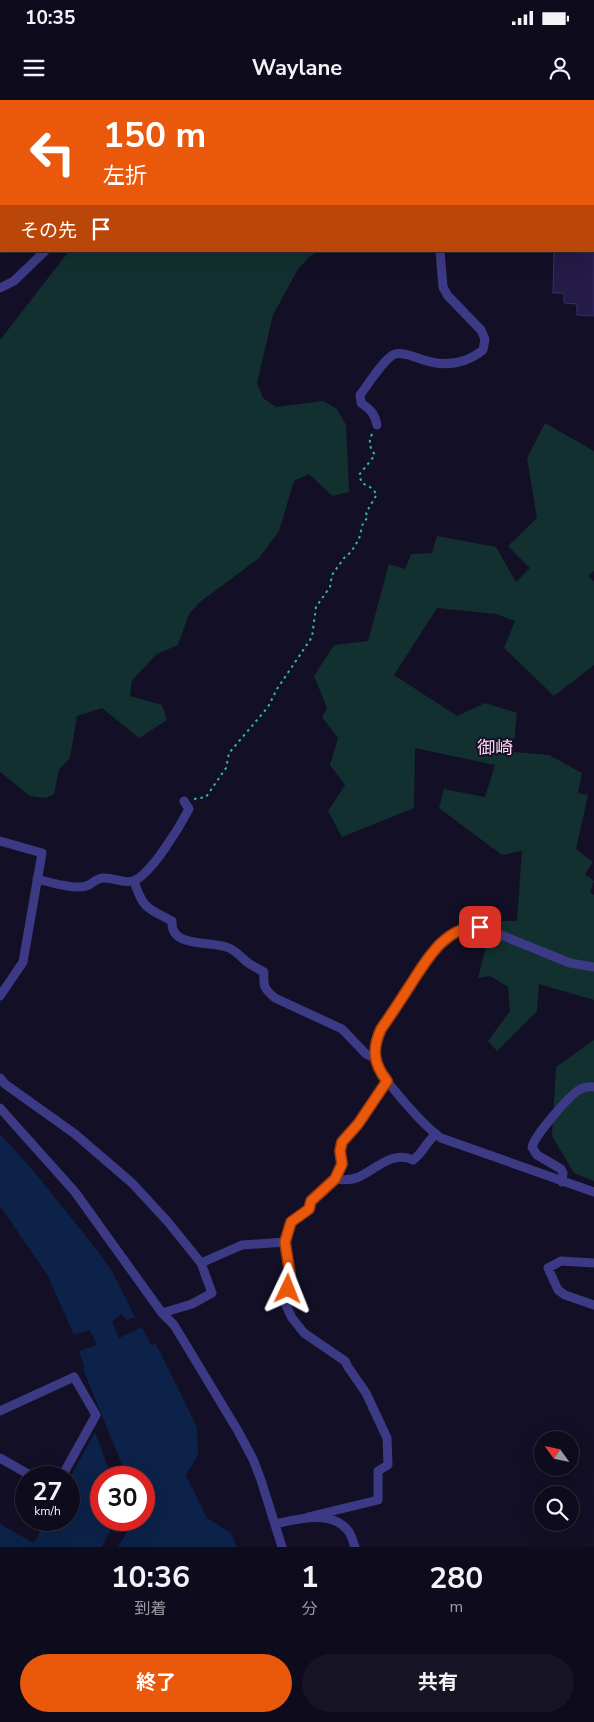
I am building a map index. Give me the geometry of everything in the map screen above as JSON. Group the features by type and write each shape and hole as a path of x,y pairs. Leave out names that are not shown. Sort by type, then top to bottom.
{"street":[{"path":"0,288 14,281 43,252"},
{"path":"376,424 376,418 370,408 361,403 360,395 387,359 396,354 407,354 432,364 452,365 475,357 483,350 485,339 481,330 448,296 443,287 440,252"},
{"path":"37,879 64,886 87,886 95,880 105,878 119,881 134,881 170,843 189,809 184,801"},
{"path":"0,841 42,853 24,962 0,996"},
{"path":"134,881 139,896 146,907 172,921 175,935 183,940 228,947 264,972 265,990 275,998 342,1029 366,1054 374,1058"},
{"path":"594,967 570,963 486,929 466,928 445,940 428,957 381,1029 376,1043 374,1058 387,1081 427,1127 436,1134 448,1141 594,1192"},
{"path":"0,1078 5,1084 75,1134 132,1183 168,1222 201,1263 212,1293 192,1304 162,1313"},
{"path":"275,1524 378,1500 378,1471 388,1466 387,1438 366,1393 348,1367 346,1360 304,1334 292,1318 285,1303 290,1274 285,1242 291,1222 309,1209 311,1201 335,1179 342,1164 340,1151 342,1142 358,1124 387,1081"},
{"path":"562,1182 563,1173 561,1169 537,1155 532,1147 533,1142 575,1093 587,1086 594,1087"},
{"path":"0,1108 75,1192 162,1313 174,1325 238,1431 261,1480 282,1547"},
{"path":"335,1179 358,1178 372,1168 405,1156 413,1160 421,1154 427,1142 436,1134"},
{"path":"201,1263 242,1245 285,1242"},
{"path":"594,1263 560,1260 548,1268 558,1290 565,1295 594,1304"},
{"path":"0,1411 74,1377 96,1415 68,1466"},
{"path":"0,1458 15,1467"},
{"path":"308,1517 327,1519 339,1524 349,1532 355,1547"}],"path":[{"path":"184,801 206,797 226,768 228,753 268,706 277,689 312,637 316,607 330,586 332,575 359,539 363,523 368,517 366,513 377,494 370,487 362,483 358,475 374,455 369,446 376,424"}],"green space":[{"path":"68,252 316,252 298,269 273,315 257,383 263,398 276,407 323,401 337,409 346,425 349,492 332,496 309,474 294,481 279,531 259,558 200,602 189,614 178,645 157,654 132,680 130,696 162,705 167,720 139,738 102,708 77,716 70,758 59,770 54,794 46,798 30,796 0,772 0,340"},
{"path":"545,423 594,451 594,571 588,576 594,581 594,665 554,696 504,648 515,621 496,614 437,608 394,675 457,716 485,703 517,713 513,752 549,755 582,773 578,793 588,795 576,849 593,862 585,874 594,881 590,892 594,895 594,1000 539,984 537,1011 497,1051 488,1041 510,1011 508,987 490,976 478,978 492,921 517,921 522,851 502,855 439,808 444,789 485,797 495,765 415,748 414,808 342,837 328,811 345,785 330,765 338,738 322,717 327,708 314,676 334,645 368,641 389,564 405,569 411,554 432,553 437,536 496,547 516,582 530,568 508,546 537,518 527,458"},
{"path":"594,1040 594,1181 574,1173 552,1136 556,1067"}],"water":[{"path":"0,1134 31,1168 112,1271 135,1317 127,1320 121,1314 112,1322 119,1338 142,1327 151,1345 156,1344 197,1427 198,1455 186,1475 207,1518 231,1533 237,1547 118,1547 127,1531 155,1531 155,1466 123,1466 83,1369 84,1366 79,1351 97,1345 90,1330 74,1335 48,1276 0,1206"},
{"path":"95,1432 108,1466 90,1466 90,1531 110,1531 102,1547 0,1547 0,1524 34,1543 40,1531 80,1531 80,1466 76,1466"}],"building":[{"path":"554,252 594,252 594,316 577,315 577,304 564,303 564,293 553,293"}],"district":[{"name":"御崎","path":"495,748"}],"route":[{"path":"288,1289 290,1274 285,1242 291,1222 309,1209 311,1201 335,1179 342,1164 340,1151 342,1142 358,1124 387,1081 374,1058 374,1050 381,1029 428,957 437,947 466,928 480,927"}]}
